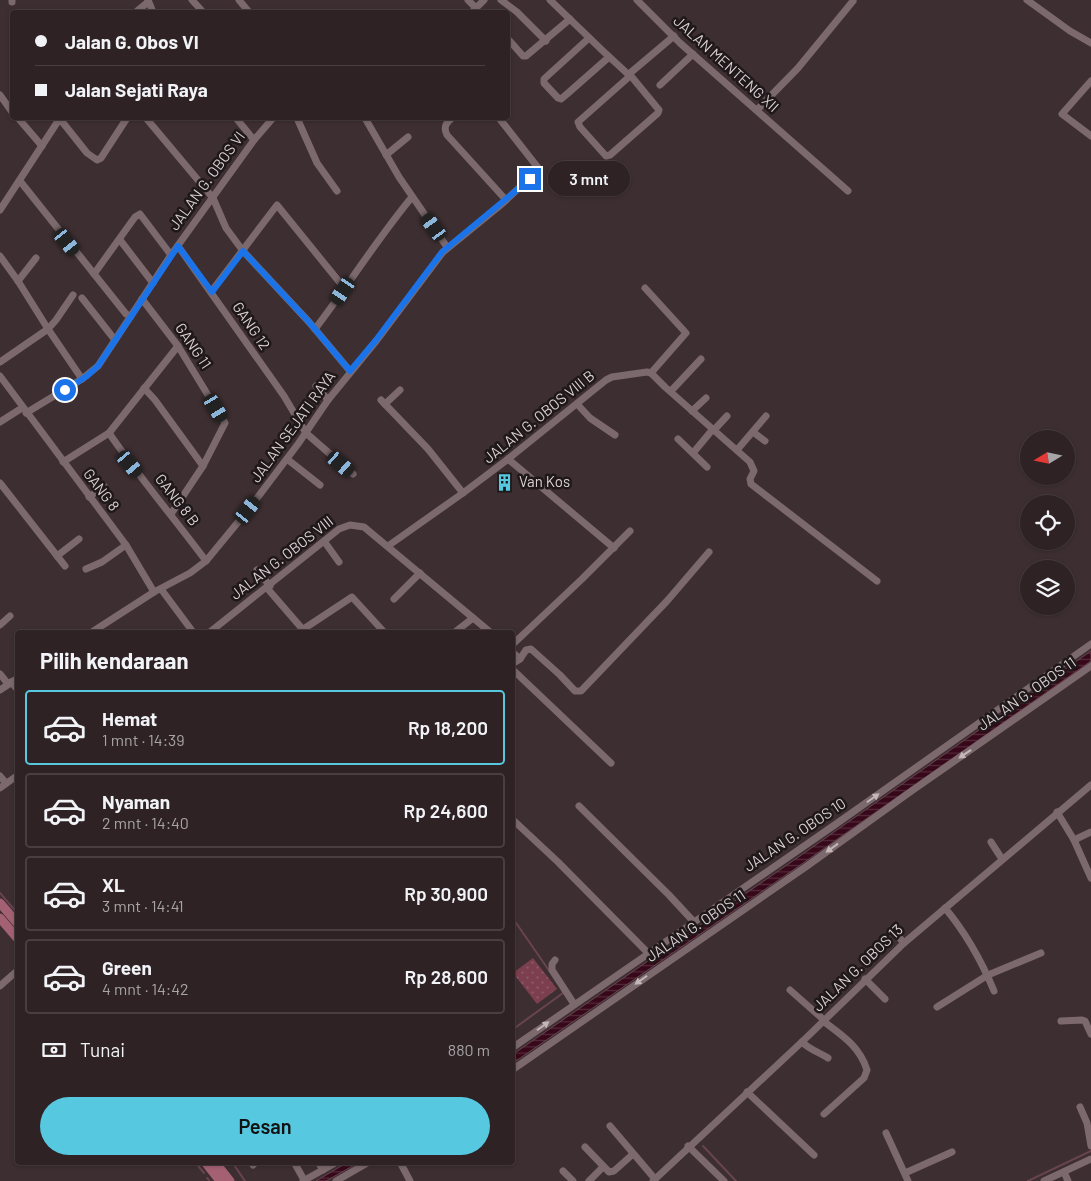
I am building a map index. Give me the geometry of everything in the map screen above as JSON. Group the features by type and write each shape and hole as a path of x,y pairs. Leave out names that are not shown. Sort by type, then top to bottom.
{"main road":[{"path":"0,903 15,920"},
{"path":"0,918 15,936"},
{"path":"207,1165 220,1181"},
{"path":"220,1165 230,1181"}],"street":[{"path":"192,0 200,10"},
{"path":"239,0 247,10"},
{"path":"468,0 474,10 484,0"},
{"path":"501,0 546,41"},
{"path":"550,0 630,75 651,99 659,112 610,155 606,156 580,127 578,122 630,75 674,36"},
{"name":"JALAN MENTENG XII","path":"638,0 693,54 848,191"},
{"path":"1027,0 1070,31 1091,43"},
{"path":"138,10 148,1"},
{"path":"757,110 798,68 853,1"},
{"path":"510,41 525,56 546,41 570,19"},
{"path":"589,38 544,79 545,84 558,98 561,99 610,57"},
{"path":"660,85 693,54"},
{"path":"1091,81 1062,114 1091,136"},
{"path":"0,95 10,109"},
{"path":"20,120 42,146"},
{"path":"1,207 59,120"},
{"path":"62,120 87,152 97,160 101,158 126,120"},
{"path":"148,120 212,198 226,228 243,251 315,329 350,371"},
{"path":"238,120 254,140"},
{"name":"JALAN G. OBOS VI","path":"0,422 82,379 98,366 171,255 270,120"},
{"path":"299,120 317,163 337,191"},
{"path":"366,120 412,197 447,247"},
{"path":"450,120 445,126 445,131 506,200"},
{"name":"JALAN SEJATI RAYA","path":"95,630 158,590 190,573 206,561 248,510 306,433 328,400 447,247 506,200 539,169 501,120"},
{"path":"386,155 408,137"},
{"path":"20,181 126,314 131,316"},
{"path":"315,329 363,264 384,231 412,197"},
{"path":"212,292 277,205 345,289"},
{"path":"94,274 135,217 140,214 171,255"},
{"path":"120,240 153,283"},
{"name":"GANG 12","path":"178,246 284,396 306,433 353,474"},
{"path":"0,256 82,379"},
{"path":"18,281 36,258"},
{"path":"645,288 686,333 651,373 752,465 754,471 750,479 751,484 877,581"},
{"path":"0,362 48,329 72,295"},
{"path":"82,298 115,340"},
{"name":"GANG 11","path":"142,300 178,346 225,423 203,466 171,514"},
{"path":"63,462 109,432 178,346"},
{"path":"671,391 701,359"},
{"name":"JALAN G. OBOS VIII B","path":"388,546 464,493 606,380 612,377 642,372 651,373"},
{"name":"GANG 8","path":"0,376 158,590 191,630"},
{"path":"316,386 328,400"},
{"path":"144,388 155,400 203,466"},
{"path":"400,390 383,402 428,449 464,493"},
{"path":"692,411 706,398"},
{"path":"578,404 590,418 615,435"},
{"path":"692,453 727,416"},
{"path":"737,450 766,416"},
{"name":"GANG 8 B","path":"109,432 130,464 206,561"},
{"path":"753,432 765,441"},
{"path":"678,439 707,466"},
{"path":"287,459 320,485"},
{"path":"508,459 614,548"},
{"path":"0,483 65,566"},
{"path":"89,497 104,486"},
{"name":"JALAN G. OBOS VIII","path":"213,630 342,527 357,525 364,527 388,546 488,630"},
{"path":"515,642 630,531"},
{"path":"57,556 79,539"},
{"path":"324,541 340,562"},
{"path":"86,569 102,562 126,545"},
{"path":"515,662 520,659 526,650 533,650 575,691 579,692 667,601 709,552"},
{"path":"257,570 300,630"},
{"path":"394,599 420,573"},
{"path":"305,630 352,597 382,630"},
{"path":"0,625 10,616"},
{"path":"458,630 473,618"},
{"name":"JALAN G. OBOS 10","path":"515,1046 988,718 1091,644"},
{"path":"515,655 520,659"},
{"name":"JALAN G. OBOS 11","path":"515,1068 1091,666"},
{"path":"515,672 612,763"},
{"path":"0,674 12,681 0,690"},
{"path":"0,776 3,786 15,777"},
{"name":"JALAN G. OBOS 13","path":"654,1180 688,1146 802,1042 904,943 1091,785"},
{"path":"578,806 694,922"},
{"path":"1057,812 1074,840 1091,878"},
{"path":"515,822 565,869 649,954"},
{"path":"1074,840 1091,832"},
{"path":"991,842 1002,859"},
{"path":"945,908 956,921 988,976 994,991"},
{"path":"892,929 904,943"},
{"path":"937,1007 988,976 1041,953"},
{"path":"555,960 552,964 552,970 574,1004"},
{"path":"0,986 15,973"},
{"path":"865,979 885,999"},
{"path":"790,990 853,1044 867,1070 864,1078 824,1114"},
{"path":"1061,1021 1085,1021 1091,1034"},
{"path":"802,1042 808,1048 828,1058"},
{"path":"747,1092 814,1155"},
{"path":"1080,1107 1091,1146"},
{"path":"610,1126 654,1180"},
{"path":"886,1133 908,1181"},
{"path":"688,1146 724,1181"},
{"path":"585,1148 609,1172 614,1171 633,1154"},
{"path":"905,1173 952,1152"},
{"path":"1045,1181 1091,1159"},
{"path":"295,1165 303,1181 332,1165"},
{"path":"320,1165 323,1170"},
{"path":"336,1181 364,1165"},
{"path":"402,1165 410,1181"},
{"path":"589,1181 603,1167"},
{"path":"562,1171 573,1181"},
{"path":"1064,1172 1068,1181"}],"shaded area":[{"path":"1091,651 1091,661 809,859 515,1062 515,1053 800,856"},
{"path":"533,958 557,989 537,1004 515,976 515,972"},
{"path":"343,1165 354,1165 326,1181 316,1181"}],"waterway":[{"path":"0,893 15,910"},
{"path":"515,921 550,972"},
{"path":"515,1028 563,993"},
{"path":"703,1146 736,1181"},
{"path":"1028,1181 1091,1151"},
{"path":"197,1165 204,1173"},
{"path":"234,1165 245,1181"}],"place":[{"name":"Van Kos","path":"505,482"}],"route":[{"path":"65,390 87,376 98,366 178,246 212,292 243,251 309,322 350,371 395,316 442,252 530,179"}]}
